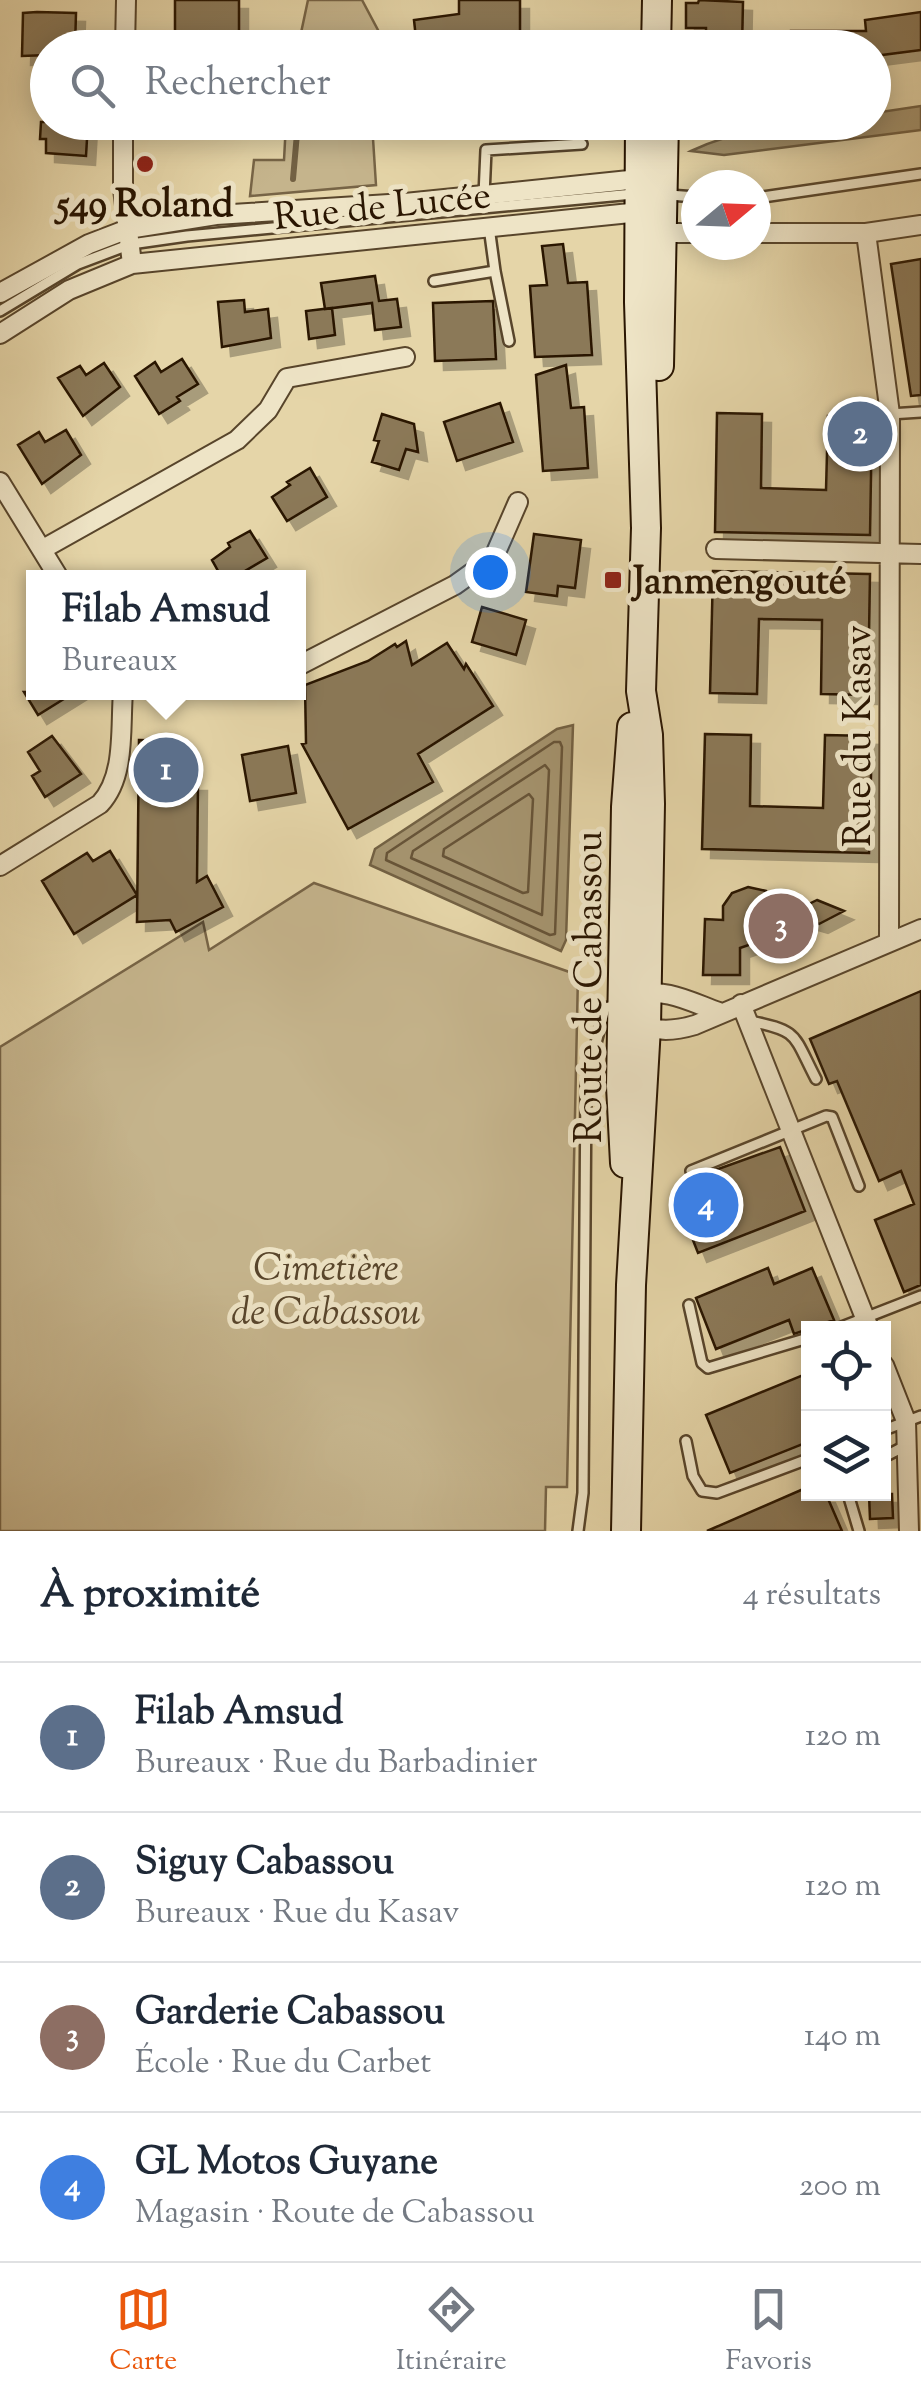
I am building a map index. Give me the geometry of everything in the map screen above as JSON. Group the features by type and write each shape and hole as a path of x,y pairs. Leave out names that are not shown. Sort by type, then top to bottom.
{"main road":[{"path":"656,30 657,0"},
{"name":"Route de Cabassou","path":"631,1285 620,1086 634,998 626,807 632,730 641,691 646,528 647,207 641,140"},
{"name":"Route de Cabassou","path":"647,207 660,140"},
{"name":"Route de Cabassou","path":"626,1531 631,1285 646,1027 634,998"}],"street":[{"path":"125,0 125,30"},
{"path":"123,140 123,189 132,264"},
{"path":"0,293 89,244 216,216 484,195 647,207 681,225"},
{"name":"Rue de Lucée","path":"0,334 70,290 132,264 647,207"},
{"path":"771,233 866,233 921,225"},
{"name":"Rue du Kasav","path":"866,233 890,414 889,941"},
{"path":"43,550 237,440 268,410 287,378 405,356"},
{"path":"0,482 54,570"},
{"path":"306,662 455,584 494,558 518,502"},
{"path":"716,549 921,554"},
{"path":"0,866 100,804 111,792 117,774 122,700"},
{"path":"634,998 660,992 719,1012 744,1012 921,929"},
{"path":"646,1027 680,1030 719,1012"},
{"path":"744,1012 867,1321"},
{"path":"891,1378 913,1419 908,1445 910,1531"}],"lane":[{"path":"484,195 486,150 582,144"},
{"path":"771,196 921,174"},
{"path":"0,311 129,237 647,207 681,200"},
{"path":"490,227 494,272 509,341"},
{"path":"434,282 494,272"},
{"path":"890,414 921,412"},
{"path":"578,1531 583,1493 586,1082 605,1008 634,998"},
{"path":"744,1012 792,1033 816,1078"},
{"path":"690,1172 820,1117 832,1117 859,1186"},
{"path":"874,1321 921,1296"},
{"path":"688,1305 702,1363 708,1368 801,1340"},
{"path":"686,1440 693,1476 702,1490 718,1493 801,1461"},
{"path":"891,1454 908,1445"},
{"path":"850,1501 859,1531"}],"green space":[{"path":"308,0 362,0 378,30 302,30"},
{"path":"285,140 373,140 376,185 250,196 254,160 284,160"},
{"name":"Cimetière de Cabassou","path":"314,883 578,975 567,1487 546,1487 545,1531 0,1531 0,1047 203,922 209,950"}],"water":[{"path":"921,106 921,130 891,134 891,110"},
{"path":"842,140 724,155 691,151 713,142"},
{"path":"573,725 566,940 561,951 370,865 375,849 557,729"}],"building":[{"path":"175,0 239,0 239,30 175,30"},
{"path":"459,0 520,0 520,30 415,30 414,20 459,14"},
{"path":"743,2 742,30 686,28 686,3"},
{"path":"921,12 921,50 891,54 891,30 866,30 865,20"},
{"path":"23,13 76,13 76,30 30,30 30,56 22,56"},
{"path":"46,140 87,140 86,156 46,153"},
{"path":"563,244 568,283 587,282 592,355 535,357 530,286 547,285 542,246"},
{"path":"921,259 921,395 911,396 891,264"},
{"path":"375,276 379,301 397,299 401,327 375,330 372,303 325,309 321,283"},
{"path":"244,300 245,312 268,309 271,338 222,347 218,302"},
{"path":"493,301 496,359 435,361 433,303"},
{"path":"332,308 335,335 309,339 306,311"},
{"path":"182,359 198,384 159,414 135,376 155,362 161,372"},
{"path":"104,363 120,387 83,416 58,378 80,366 86,375"},
{"path":"566,365 571,408 584,407 588,468 543,471 536,375"},
{"path":"500,403 513,442 457,461 444,422"},
{"path":"717,413 762,414 761,488 826,490 828,416 872,417 870,535 715,532"},
{"path":"382,414 414,424 418,452 406,449 399,470 372,462"},
{"path":"66,430 81,455 42,484 18,445 39,432 45,442"},
{"path":"310,468 327,497 287,521 272,497"},
{"path":"250,531 267,558 247,570 218,570 212,560 230,547 228,543"},
{"path":"534,534 581,540 575,588 558,586 557,596 526,592"},
{"path":"713,571 870,574 868,695 821,694 822,620 759,619 757,694 710,693"},
{"path":"482,607 526,620 516,655 472,642"},
{"path":"406,641 412,665 447,643 493,706 418,754 433,782 348,829 302,744 306,743 306,685 368,661 395,644 397,647"},
{"path":"29,700 62,700 38,715"},
{"path":"705,734 751,735 750,806 823,808 825,735 872,736 869,853 702,849"},
{"path":"52,736 81,774 45,797 32,776 40,771 28,752"},
{"path":"139,740 182,741 186,749 185,782 198,782 197,882 207,876 223,907 176,932 170,920 137,922"},
{"path":"288,746 296,793 250,801 242,755"},
{"path":"110,851 137,895 74,934 42,881 87,853 93,861"},
{"path":"748,887 766,891 785,913 769,938 740,948 740,975 703,975 705,919 723,920 723,906 732,893"},
{"path":"817,900 844,911 819,924 809,921 804,914 809,904"},
{"path":"921,991 921,1285 904,1292 875,1220 914,1204 901,1171 879,1181 837,1081 829,1084 810,1039"},
{"path":"780,1147 805,1211 698,1253 680,1207 715,1193 707,1173"},
{"path":"768,1268 774,1284 812,1268 834,1320 801,1321 801,1332 794,1334 789,1320 716,1349 696,1298"},
{"path":"801,1376 801,1445 730,1473 706,1415"},
{"path":"801,1490 801,1501 829,1501 842,1531 707,1531"},
{"path":"892,1494 893,1518 870,1519 869,1501 891,1501"}],"waterway":[{"path":"293,179 296,140"}],"place":[{"name":"549 Roland","path":"145,164"},
{"name":"Siguy Cabassou","path":"860,434"},
{"name":"Janmengouté","path":"613,580"},
{"name":"Filab Amsud","path":"166,770"},
{"name":"Garderie Cabassou","path":"781,926"},
{"name":"GL Motos Guyane","path":"706,1205"}]}
